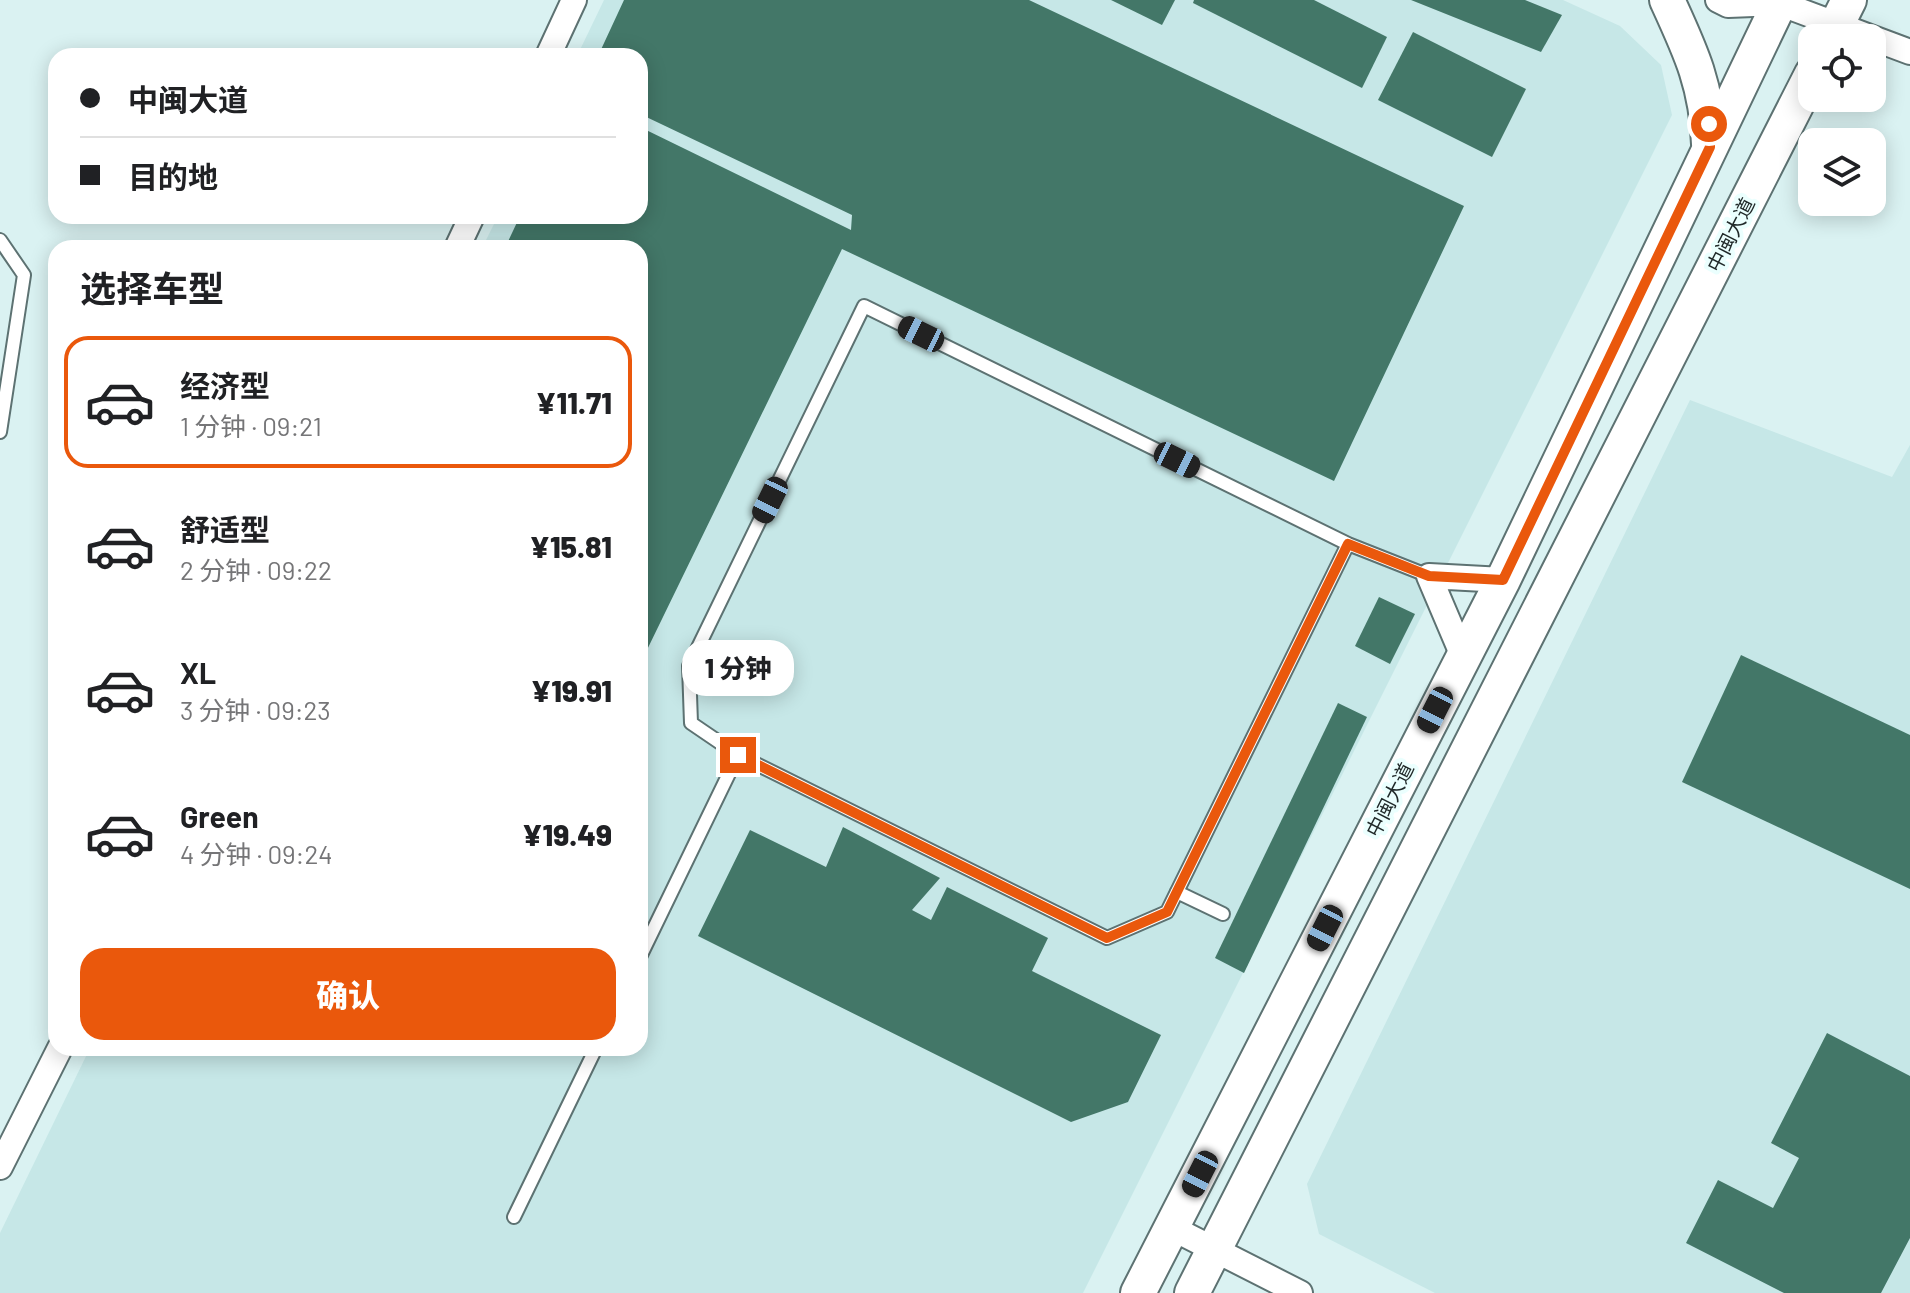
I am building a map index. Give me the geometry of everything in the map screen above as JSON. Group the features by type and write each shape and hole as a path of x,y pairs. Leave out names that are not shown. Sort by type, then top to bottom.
{"main road":[{"path":"1667,0 1691,52 1707,101 1710,147"},
{"name":"中闽大道","path":"1138,1293 1503,580 1779,1"},
{"name":"中闽大道","path":"1192,1293 1798,102"}],"street":[{"path":"552,48 574,0"},
{"path":"1718,0 1728,5 1779,1 1839,21 1910,52"},
{"path":"1463,656 1429,576 1503,580"},
{"path":"0,1167 56,1056"},
{"path":"1172,1228 1300,1293"}],"lane":[{"path":"0,240 24,275 0,432"},
{"path":"1348,544 1167,912 1107,938 738,755 691,723 689,666 864,306 1348,544 1429,576"},
{"path":"648,941 738,755"},
{"path":"1177,892 1223,914"},
{"path":"514,1217 592,1056"}],"shaded area":[{"path":"604,0 1563,0 1620,26 1661,65 1672,115 1083,1293 0,1293 0,1233 86,1056 648,1056 648,240 486,240 494,224 648,224 648,48 581,48"},
{"path":"1690,400 1892,477 1910,445 1910,1293 1435,1293 1319,1234 1307,1184"}],"building":[{"path":"624,0 1029,0 1464,206 1334,481 842,249 648,648 648,240 509,240 516,224 648,224 648,131 851,230 852,215 648,118 648,48 602,48"},
{"path":"1111,0 1175,0 1162,25"},
{"path":"1194,0 1314,0 1387,37 1362,88 1193,3"},
{"path":"1411,0 1525,0 1562,15 1541,52"},
{"path":"1413,32 1526,89 1492,157 1378,100"},
{"path":"1379,597 1415,614 1390,664 1355,646"},
{"path":"1741,655 1910,735 1910,889 1682,782"},
{"path":"1338,703 1367,717 1244,973 1215,958"},
{"path":"843,827 940,878 912,910 931,920 947,887 1048,938 1032,971 1161,1035 1128,1102 1071,1122 698,936 750,830 826,867"},
{"path":"1827,1033 1910,1076 1910,1238 1881,1293 1784,1293 1686,1243 1718,1180 1773,1208 1799,1158 1771,1143"}],"route":[{"path":"738,755 1107,938 1167,912 1348,544 1429,576 1503,580 1710,147 1709,124"}]}
